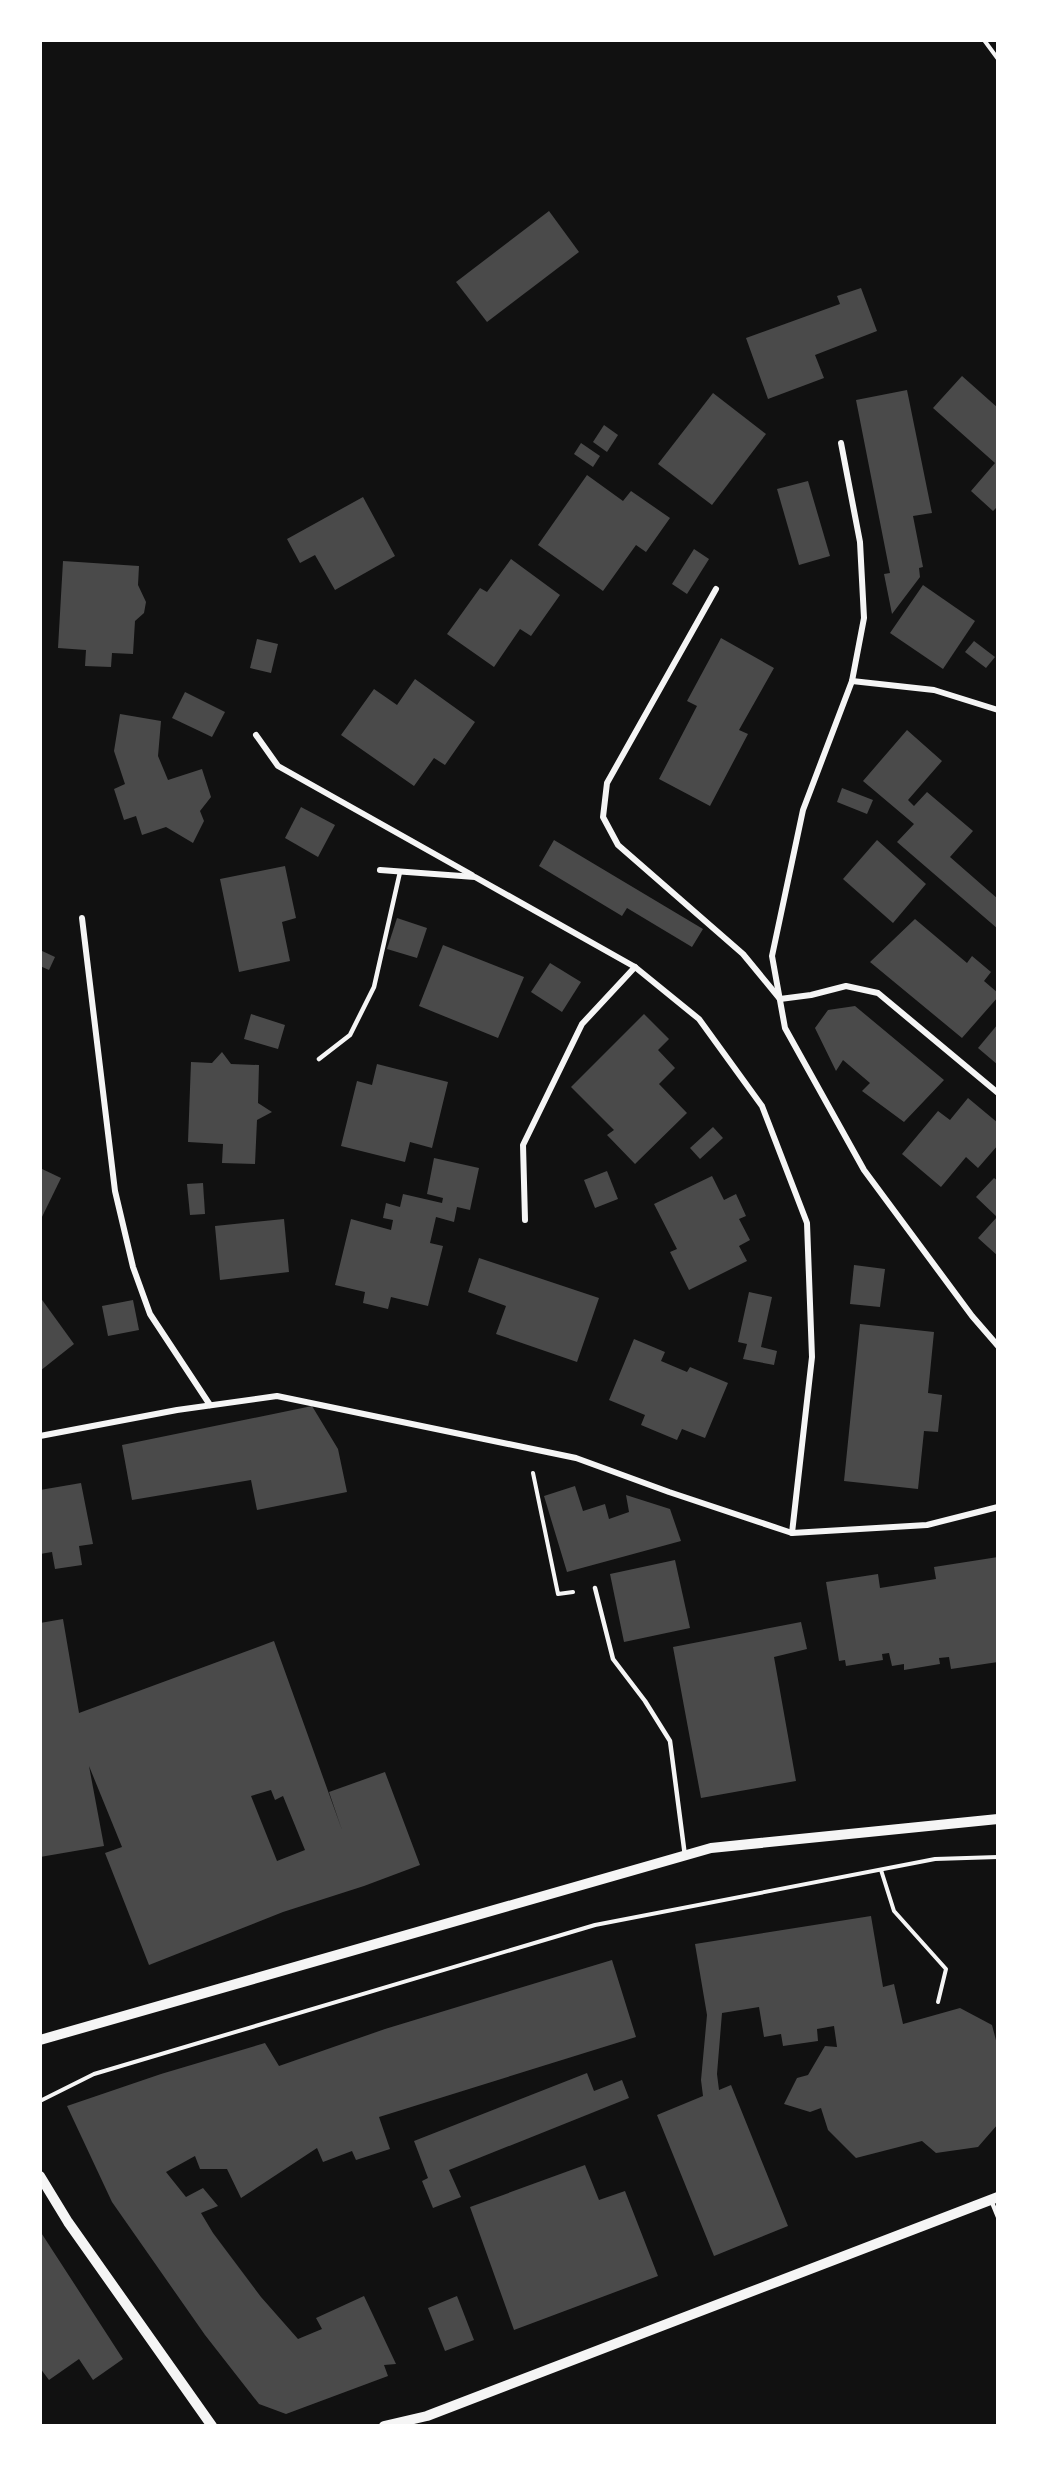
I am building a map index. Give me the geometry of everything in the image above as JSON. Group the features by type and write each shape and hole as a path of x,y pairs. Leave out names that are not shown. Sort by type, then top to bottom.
{"street":[{"path":"841,444 860,542 864,618 852,681 803,810 772,956 785,1028 864,1170 972,1316 998,1346"},
{"path":"717,589 607,783 603,817 618,844 743,954 780,999"},
{"path":"852,681 934,690 998,710"},
{"path":"256,735 278,766 635,966 699,1019 762,1106 807,1223 812,1357 792,1533"},
{"path":"380,870 475,877"},
{"path":"82,918 115,1191 133,1267 150,1314 210,1405"},
{"path":"525,1220 524,1145 582,1024 635,966"},
{"path":"780,999 811,995 846,986 878,993 998,1093"},
{"path":"40,1436 277,1395 576,1458 792,1533 927,1525 998,1507"},
{"path":"40,2040 711,1848 998,1819"},
{"path":"40,2176 69,2222 212,2426"},
{"path":"384,2426 427,2416 994,2199"},
{"path":"418,2426 427,2416"}],"lane":[{"path":"319,1059 350,1035 374,987 400,872"},
{"path":"595,1588 613,1659 645,1701 670,1741 685,1856"},
{"path":"994,2199 998,2217"}],"path":[{"path":"984,40 998,59"},
{"path":"528,1448 558,1594 595,1588"},
{"path":"40,2101 94,2074 595,1925 935,1859 998,1857"},
{"path":"881,1870 894,1911 946,1969 938,2002"}],"building":[{"path":"549,211 579,252 487,322 456,282"},
{"path":"861,288 877,331 815,355 824,378 768,399 746,338 840,304 837,296"},
{"path":"962,376 998,408 998,506 993,511 971,491 995,463 933,408"},
{"path":"907,390 932,513 913,516 923,567 919,568 920,577 892,614 884,574 890,573 856,400"},
{"path":"713,393 766,434 712,505 658,464"},
{"path":"604,425 618,435 607,452 593,442"},
{"path":"581,443 600,456 593,467 574,454"},
{"path":"587,475 623,501 631,491 670,518 646,552 636,545 603,591 538,545"},
{"path":"808,481 830,556 799,565 777,489"},
{"path":"363,497 395,556 335,590 315,555 300,563 287,539"},
{"path":"694,549 709,559 687,594 672,584"},
{"path":"511,559 560,595 531,636 520,629 494,667 447,634 480,588 487,592"},
{"path":"63,561 139,566 138,585 146,602 144,613 135,621 133,654 112,653 111,667 85,666 86,650 58,648"},
{"path":"923,585 975,621 943,669 890,633"},
{"path":"721,638 774,668 739,730 748,734 710,806 659,779 697,706 687,701"},
{"path":"257,639 278,644 271,673 250,668"},
{"path":"974,641 995,657 986,668 965,652"},
{"path":"415,679 475,722 445,765 434,758 414,786 341,735 374,689 397,705"},
{"path":"185,692 225,712 212,737 172,718"},
{"path":"120,714 161,721 158,756 168,780 202,769 211,797 200,811 204,821 193,843 166,827 142,835 136,816 124,820 114,789 125,784 114,751"},
{"path":"907,730 942,761 908,800 914,806 927,792 973,831 950,857 998,899 998,929 897,842 914,824 863,781"},
{"path":"842,788 873,800 867,814 837,802"},
{"path":"301,807 335,825 318,857 285,838"},
{"path":"554,840 703,929 692,947 627,908 622,916 539,866"},
{"path":"877,840 926,884 893,923 843,879"},
{"path":"285,866 296,918 282,922 290,961 239,972 220,879"},
{"path":"397,918 427,928 417,958 387,949"},
{"path":"915,919 967,963 972,956 991,972 984,981 998,993 998,997 962,1038 870,962"},
{"path":"443,945 524,977 498,1038 419,1006"},
{"path":"40,950 55,957 49,970 40,966"},
{"path":"550,963 581,982 562,1012 531,992"},
{"path":"855,1006 944,1080 904,1122 862,1091 870,1083 843,1060 836,1071 815,1028 828,1010"},
{"path":"251,1014 285,1025 278,1049 244,1039"},
{"path":"644,1014 669,1039 658,1050 675,1068 659,1084 687,1113 635,1164 607,1135 614,1130 571,1087"},
{"path":"998,1024 998,1065 978,1048"},
{"path":"222,1052 231,1064 259,1065 258,1103 272,1112 257,1120 255,1164 222,1163 223,1144 188,1142 191,1062 212,1063"},
{"path":"377,1064 448,1082 432,1148 410,1142 405,1162 341,1146 357,1081 372,1085"},
{"path":"968,1098 998,1123 998,1145 978,1168 966,1157 941,1187 902,1154 938,1111 950,1120"},
{"path":"713,1127 723,1138 700,1159 690,1148"},
{"path":"434,1158 479,1168 470,1210 457,1207 454,1222 436,1217 430,1243 443,1246 428,1306 391,1297 388,1309 363,1303 365,1292 335,1285 351,1219 391,1230 393,1220 383,1218 386,1203 400,1207 403,1194 442,1203 443,1198 427,1194"},
{"path":"40,1168 61,1178 40,1221"},
{"path":"607,1171 618,1199 595,1208 584,1180"},
{"path":"712,1176 724,1200 736,1194 746,1216 739,1219 750,1240 739,1246 747,1261 689,1290 670,1252 677,1249 654,1204"},
{"path":"994,1178 998,1181 998,1256 978,1238 997,1217 976,1197"},
{"path":"203,1183 205,1214 190,1215 187,1184"},
{"path":"284,1219 289,1272 220,1280 215,1226"},
{"path":"479,1258 599,1298 577,1362 496,1334 506,1306 468,1292"},
{"path":"854,1265 885,1269 880,1307 850,1304"},
{"path":"749,1292 772,1297 761,1347 777,1351 774,1365 743,1359 747,1344 738,1342"},
{"path":"40,1297 74,1344 40,1371"},
{"path":"133,1300 139,1330 108,1336 102,1306"},
{"path":"860,1324 934,1332 928,1393 942,1395 938,1432 924,1431 918,1489 844,1481"},
{"path":"634,1339 665,1352 661,1361 687,1372 690,1367 728,1383 705,1438 682,1429 677,1440 641,1425 645,1415 609,1400"},
{"path":"312,1406 338,1449 347,1492 257,1510 251,1480 132,1500 122,1445"},
{"path":"81,1483 93,1544 79,1546 82,1565 55,1569 52,1552 40,1554 40,1490"},
{"path":"575,1486 583,1511 605,1504 609,1519 629,1512 626,1495 670,1509 681,1541 567,1572 544,1496"},
{"path":"998,1557 998,1662 951,1669 949,1657 939,1658 940,1664 904,1670 904,1664 892,1666 889,1653 882,1654 883,1660 846,1666 845,1660 839,1661 826,1582 878,1574 880,1588 936,1579 934,1567"},
{"path":"675,1560 690,1628 624,1642 610,1574"},
{"path":"63,1619 79,1713 274,1641 342,1830 329,1792 385,1772 420,1865 283,1912 149,1965 105,1853 122,1847 89,1766 104,1846 40,1857 40,1623","holes":["271,1790 275,1800 283,1796 305,1850 277,1861 251,1796"]},
{"path":"801,1622 807,1649 774,1657 796,1781 701,1798 673,1647"},
{"path":"871,1916 883,1987 894,1984 903,2024 960,2008 992,2025 998,2048 998,2124 978,2147 936,2153 922,2141 856,2158 828,2130 821,2108 810,2112 784,2104 797,2078 808,2075 825,2046 837,2047 834,2026 817,2029 818,2041 783,2046 781,2034 764,2037 759,2007 722,2013 717,2074 719,2090 731,2085 788,2226 714,2256 657,2115 703,2096 701,2080 707,2015 695,1944"},
{"path":"612,1960 636,2037 379,2117 390,2149 356,2160 352,2151 323,2162 317,2148 241,2198 227,2169 200,2169 195,2156 166,2172 186,2197 203,2188 218,2206 201,2213 213,2233 261,2297 298,2339 322,2329 316,2318 364,2296 396,2364 384,2365 388,2376 286,2414 259,2404 205,2335 112,2202 67,2106 161,2074 265,2043 279,2066 385,2029"},
{"path":"587,2073 594,2091 622,2080 629,2098 449,2170 461,2197 433,2208 422,2181 428,2178 414,2141"},
{"path":"585,2165 599,2200 625,2191 658,2276 514,2330 470,2207"},
{"path":"40,2231 123,2359 93,2380 79,2359 49,2380 40,2368"},
{"path":"457,2296 474,2340 445,2351 428,2308"}]}
